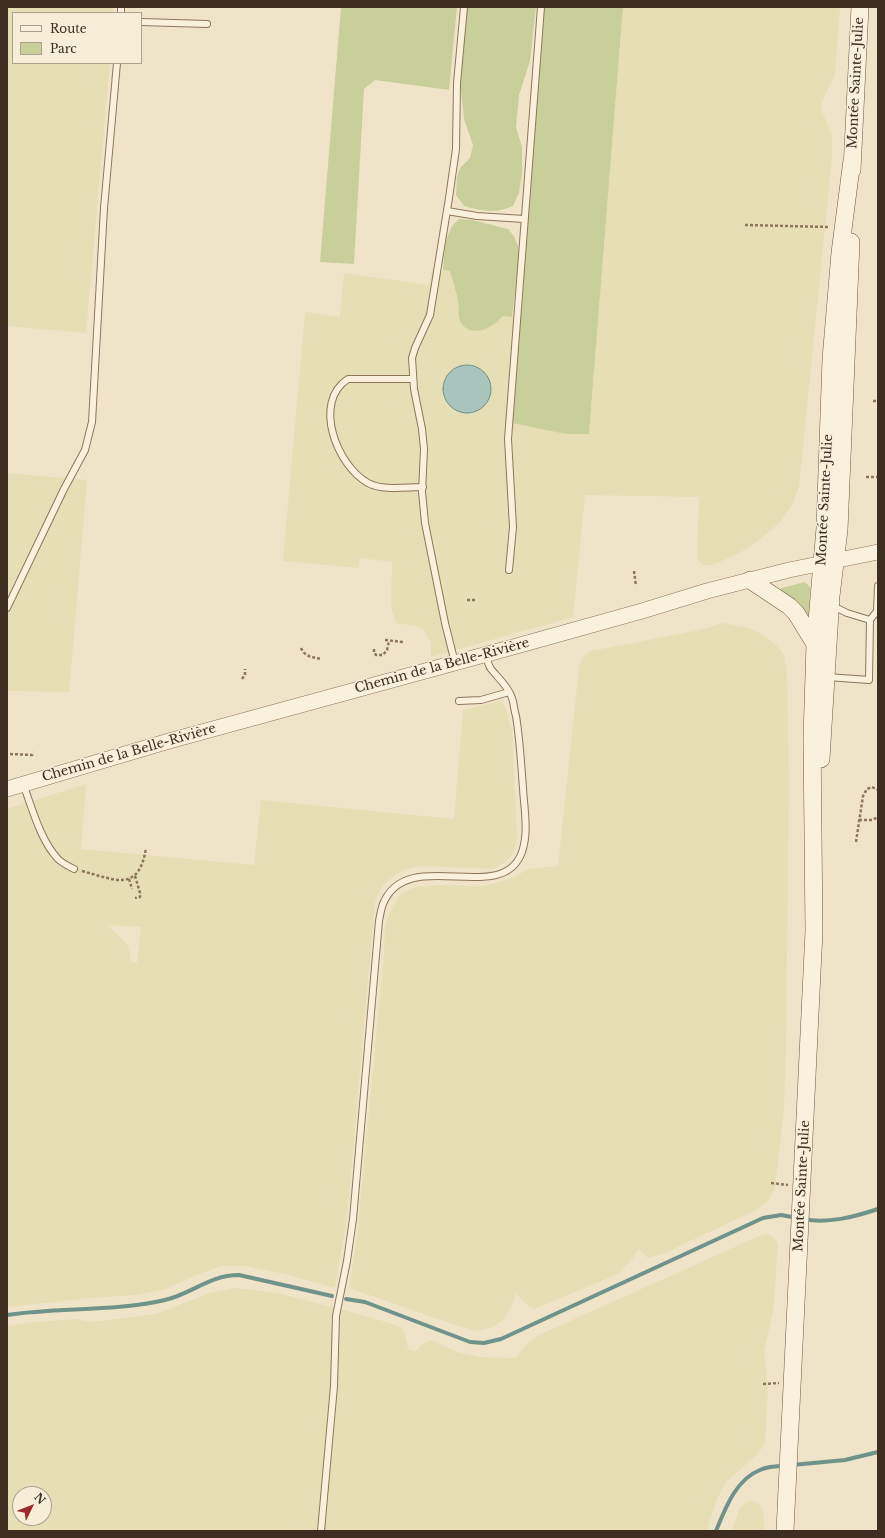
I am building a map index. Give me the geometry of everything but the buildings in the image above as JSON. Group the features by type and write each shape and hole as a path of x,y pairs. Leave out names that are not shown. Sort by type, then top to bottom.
{"main road":[{"name":"Montée Sainte-Julie","path":"785,1531 814,931 812,737 815,644 828,562 839,530 851,270 852,160 860,7"},
{"name":"Montée Sainte-Julie","path":"813,840 824,737 831,604 825,513 831,359 840,253 852,160"},
{"path":"750,580 785,602 793,609 815,644"}],"street":[{"name":"Chemin de la Belle-Rivière","path":"7,789 176,739 455,663 750,580 828,562 876,555"}],"lane":[{"path":"455,663 432,564 425,524 422,487 424,447 413,379 412,358 430,315 447,211 456,149 457,83 464,7"},
{"path":"509,570 513,527 508,439 541,7"},
{"path":"142,22 207,24"},
{"path":"7,608 64,489 85,450 92,422 104,208 117,64"},
{"path":"447,211 477,216 524,220"},
{"path":"413,379 348,379 340,384 336,392 330,411 330,420 335,442 347,463 360,478 374,486 422,487"},
{"path":"827,677 869,680 870,620 877,611 878,586"},
{"path":"831,604 847,613 870,620"},
{"path":"321,1531 334,1386 336,1316 347,1261 353,1219 379,921 383,904 400,883 408,880 434,875 475,877 499,875 507,871 519,858 524,841 525,823 518,732 512,699 506,684 491,668 486,654"},
{"path":"459,701 480,700 509,692"},
{"path":"24,784 35,816 50,848 63,863 74,869"}],"path":[{"path":"745,225 844,227"},
{"path":"866,477 878,477"},
{"path":"634,571 636,586"},
{"path":"467,600 477,600"},
{"path":"385,640 403,642"},
{"path":"374,649 374,653 376,655 383,655 387,650 389,641"},
{"path":"302,648 303,652 307,656 321,659"},
{"path":"242,679 245,676 245,669"},
{"path":"10,754 32,755 33,752"},
{"path":"856,842 863,796 868,789 872,787 878,790"},
{"path":"859,820 872,820 878,817"},
{"path":"74,869 108,878 119,880 129,879 135,876 143,863 146,848"},
{"path":"135,876 140,893 140,897 135,898"},
{"path":"129,879 132,889"}],"shaded area":[{"path":"7,7 114,7 114,12 12,12 12,64 110,64 86,333 7,326"},
{"path":"623,7 840,7 835,74 822,102 821,109 832,135 832,157 799,487 792,505 779,523 759,540 738,554 712,565 704,565 699,561 697,556 699,497 585,495 573,617 431,657 431,643 424,630 416,626 396,623 391,606 392,562 360,558 359,568 283,561 305,312 340,317 344,273 429,285 432,269 450,271 454,282 459,318 492,326 503,316 521,318 512,423 589,434"},
{"path":"7,473 87,480 69,692 7,691"},
{"path":"723,623 750,628 765,636 778,647 784,655 787,674 789,782 786,1046 784,1108 775,1189 767,1202 756,1210 663,1254 648,1258 638,1249 633,1258 618,1274 534,1309 527,1305 516,1293 510,1310 502,1321 493,1327 478,1331 458,1326 349,1288 357,1237 384,951 385,926 391,909 400,895 414,887 438,885 484,886 511,879 528,869 558,866 579,668 585,655 591,651 700,630"},
{"path":"501,701 506,709 512,731 517,839 514,852 504,863 493,869 420,866 406,869 395,875 382,886 375,901 347,1218 335,1288 289,1275 245,1266 222,1266 196,1275 166,1289 136,1295 7,1307 7,809 86,784 81,849 254,865 261,800 454,819 463,710","holes":["107,925 141,927 137,963 131,962 128,946"]},
{"path":"767,1234 774,1238 778,1244 773,1313 764,1351 768,1387 765,1443 758,1454 726,1482 717,1499 707,1531 7,1531 7,1326 75,1319 92,1322 156,1314 210,1293 236,1288 277,1293 396,1325 404,1330 408,1349 416,1351 422,1344 431,1340 457,1352 482,1357 516,1358 525,1346 539,1335 757,1237"},
{"path":"753,1501 759,1504 763,1510 764,1531 732,1531 742,1506 747,1502"}],"green space":[{"path":"341,7 457,7 449,90 375,80 364,89 354,264 320,262"},
{"path":"467,7 536,7 530,61 519,95 516,127 522,147 522,174 519,193 513,206 494,211 464,206 456,195 457,177 460,168 470,158 473,145 464,119 460,80"},
{"path":"543,7 623,7 589,434 566,434 512,423"},
{"path":"459,219 472,220 508,229 514,236 518,246 519,256 512,317 503,316 487,329 477,331 468,329 461,322 458,301 450,271 443,270 446,242 450,230"},
{"path":"805,582 810,587 809,618 781,591 781,588"}],"water":[{"path":"467,365 476,367 484,372 489,380 491,389 489,398 484,406 476,411 467,413 458,411 450,406 445,398 443,389 445,380 450,372 458,367"}],"waterway":[{"path":"803,1219 822,1221 841,1219 878,1209"},
{"path":"346,1299 365,1302 470,1342 484,1343 501,1339 763,1218 781,1215 797,1218"},
{"path":"7,1315 145,1304 184,1294 219,1278 239,1275 332,1296"},
{"path":"792,1465 845,1460 878,1452"},
{"path":"716,1531 732,1496 744,1480 763,1469 772,1466 785,1466"}]}
